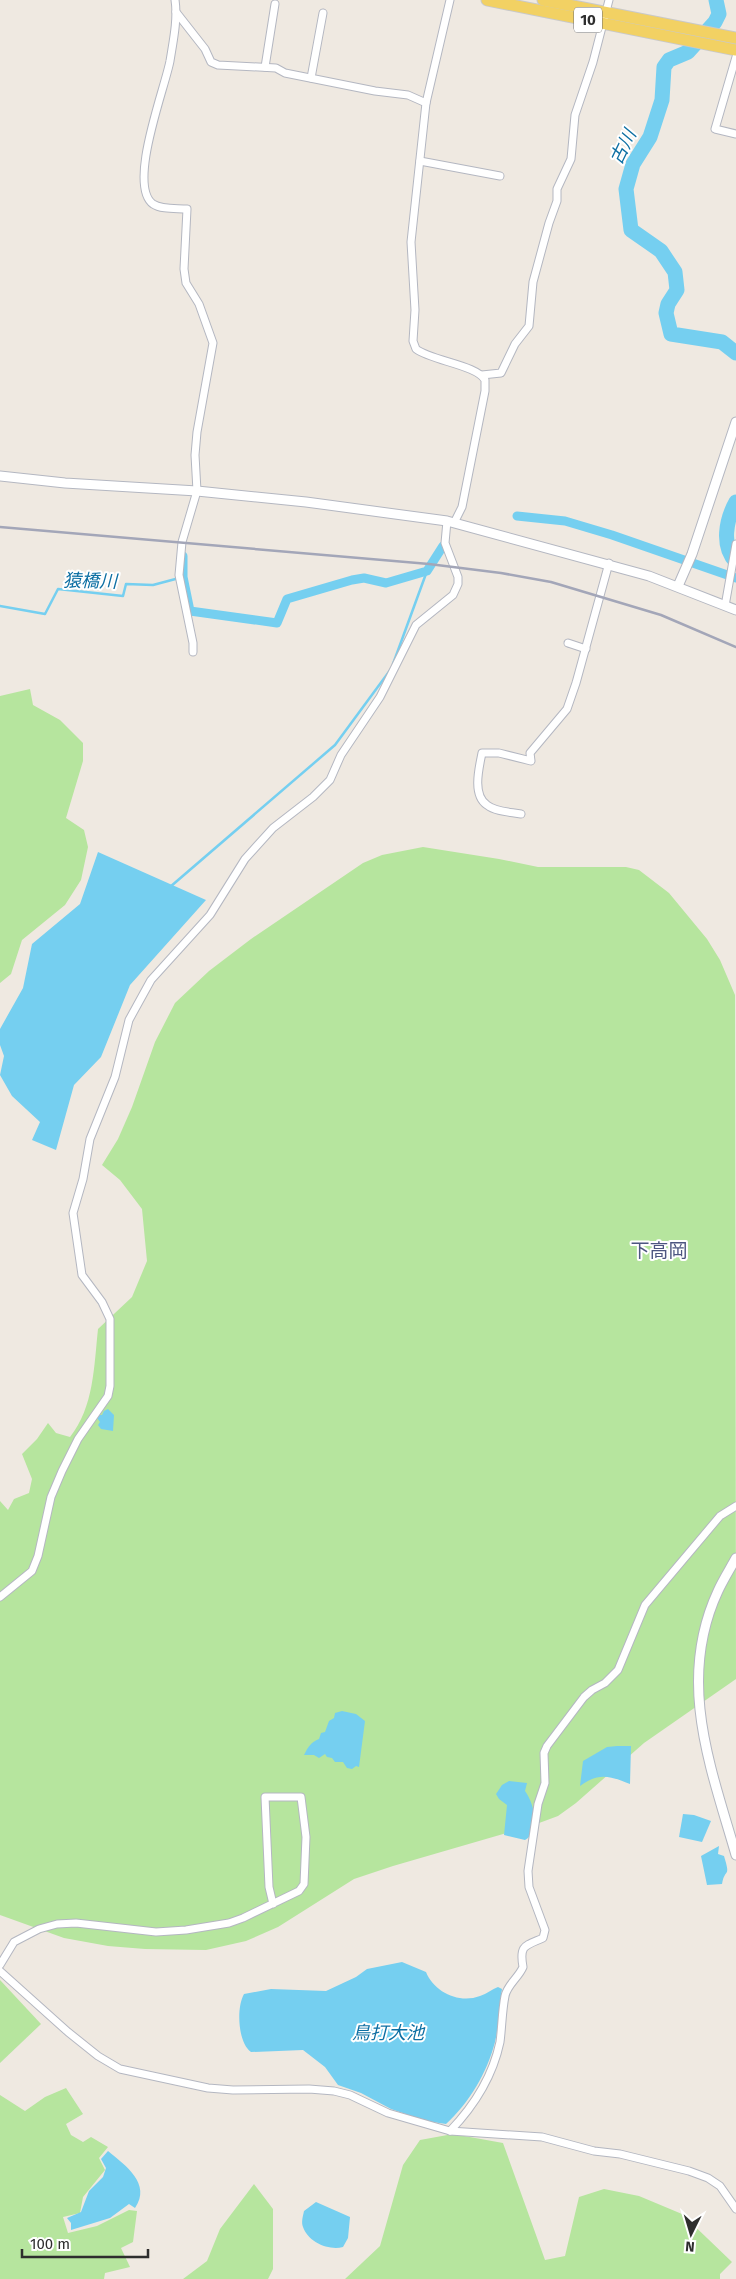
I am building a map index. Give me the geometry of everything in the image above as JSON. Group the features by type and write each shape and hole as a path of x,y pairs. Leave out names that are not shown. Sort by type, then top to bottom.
{"main road":[{"name":"10","path":"487,0 698,30 736,38"},
{"name":"10","path":"543,0 689,41 736,50"}],"street":[{"path":"174,0 176,12 170,62 151,136 143,179 145,189 152,203 159,207 187,209 184,269 186,283 199,304 213,343 197,432 195,455 197,491 182,542 180,578 193,643 193,652"},
{"path":"450,0 426,103 411,242 415,310 414,341 416,350 482,375 501,373 515,344 529,326 533,282 557,201 557,190 571,159 575,115 609,0"},
{"path":"265,67 275,4"},
{"path":"176,12 205,50 211,62 218,65 265,67 375,91 408,95 426,103"},
{"path":"311,78 323,13"},
{"path":"736,57 715,129 736,134"},
{"path":"420,161 500,176"},
{"path":"0,1597 32,1571 38,1556 51,1497 62,1471 78,1439 108,1396 110,1386 110,1319 102,1302 82,1275 73,1213 83,1179 90,1139 115,1077 129,1020 151,980 210,915 245,859 273,828 313,797 330,780 344,750 380,697 416,625 425,615 453,595 458,584 458,577 445,543 450,522 462,507 485,391 482,375"},
{"path":"678,586 692,554 736,422"},
{"path":"0,476 65,484 197,491 306,502 450,522 609,563 678,586 736,610"},
{"path":"726,606 736,549"},
{"path":"521,814 500,811 486,805 479,793 479,769 482,753 499,753 531,761 530,753 567,709 586,649 609,563"},
{"path":"568,643 586,649"},
{"path":"450,2131 461,2119 484,2086 493,2067 500,2042 505,1995 523,1967 521,1953 524,1947 543,1938 545,1930 529,1887 528,1871 538,1804 545,1783 544,1753 546,1746 584,1697 592,1690 606,1683 618,1670 645,1605 720,1516 736,1506"},
{"path":"736,1558 717,1592 708,1619 701,1646 698,1683 699,1710 706,1753 736,1855"},
{"path":"0,1965 14,1942 39,1928 57,1924 76,1923 156,1932 186,1930 229,1923 272,1904 299,1891 304,1884 306,1836 301,1797 265,1797 268,1877 272,1904"},
{"path":"0,1971 68,2032 98,2056 120,2069 208,2088 308,2089 334,2092 350,2096 388,2113 450,2131 542,2137 689,2171 708,2178 720,2186 736,2210"}],"green space":[{"path":"30,689 33,705 60,720 83,743 83,761 66,818 84,830 88,847 81,880 65,905 22,940 11,974 0,983 0,696"},
{"path":"423,847 538,867 626,867 639,870 669,893 707,939 720,960 735,995 736,1679 644,1743 576,1803 558,1816 531,1826 354,1879 278,1927 246,1941 206,1950 108,1946 64,1938 0,1915 0,1501 8,1510 14,1499 29,1493 32,1479 22,1454 37,1439 48,1423 56,1433 70,1437 78,1425 84,1413 92,1386 98,1329 132,1297 147,1261 142,1209 120,1180 102,1165 118,1139 132,1107 155,1042 175,1003 209,971 251,939 363,863 382,855"},
{"path":"0,1980 41,2024 0,2063"},
{"path":"66,2088 83,2114 66,2124 71,2135 83,2142 91,2137 108,2147 99,2158 105,2170 83,2197 80,2213 63,2217 68,2233 97,2226 129,2210 137,2211 133,2242 121,2248 130,2267 105,2273 104,2279 0,2279 0,2095 25,2111 45,2097"},
{"path":"453,2134 503,2143 545,2260 565,2256 579,2197 604,2189 639,2196 682,2214 732,2262 720,2274 720,2279 345,2279 380,2246 403,2165 420,2140"},
{"path":"254,2184 273,2209 273,2269 268,2279 183,2279 207,2261 220,2229"}],"water":[{"path":"98,852 206,900 130,985 101,1057 74,1085 56,1150 32,1140 40,1122 12,1096 0,1075 4,1056 0,1045 0,1029 23,988 32,944 80,904"},
{"path":"108,1409 114,1415 113,1431 101,1429 98,1425 100,1422 95,1415 102,1415"},
{"path":"342,1711 356,1714 365,1721 359,1767 356,1766 352,1769 347,1768 343,1762 335,1762 325,1754 319,1758 314,1755 304,1755 310,1745 319,1739 321,1733 325,1732 329,1721 334,1718 335,1713"},
{"path":"631,1746 630,1784 610,1777 599,1777 580,1786 583,1761 607,1747"},
{"path":"509,1781 527,1783 525,1791 533,1809 534,1824 530,1836 525,1840 504,1835 507,1805 496,1794 502,1785"},
{"path":"683,1814 694,1815 711,1821 702,1842 679,1837"},
{"path":"719,1846 718,1854 724,1856 727,1872 722,1884 707,1885 701,1856"},
{"name":"鳥打大池","path":"402,1962 426,1972 441,1990 456,1997 472,1998 483,1995 498,1987 502,1989 492,2054 470,2097 446,2124 426,2121 391,2109 361,2093 338,2085 325,2067 303,2050 251,2052 243,2041 239,2016 241,2000 244,1994 271,1989 326,1991 356,1977 367,1969"},
{"path":"108,2151 122,2162 138,2183 140,2191 135,2208 129,2204 110,2218 71,2230 71,2223 67,2218 81,2212 89,2191 103,2177 106,2168 101,2159"},
{"path":"316,2202 350,2217 348,2238 343,2247 332,2248 314,2241 303,2227 304,2211"}],"waterway":[{"name":"古川","path":"716,0 719,14 715,22 688,52 669,60 664,67 662,100 650,137 633,164 626,189 631,230 661,251 675,272 677,290 668,304 666,313 671,334 722,342 736,353"},
{"name":"古川","path":"736,502 730,517 727,533 728,548 736,562"},
{"path":"517,516 565,521 612,535 736,578"},
{"path":"183,556 183,577 190,611 277,623 287,599 352,580 364,578 386,583 427,571 443,546"},
{"path":"393,664 427,571"},
{"name":"猿橋川","path":"0,606 45,614 58,589 123,596 126,584 153,585 183,577"},
{"path":"170,887 335,745 391,669"}],"railway":[{"path":"0,527 429,564 501,573 551,582 661,615 736,647"}],"district":[{"name":"下高岡","path":"659,1250"}]}
